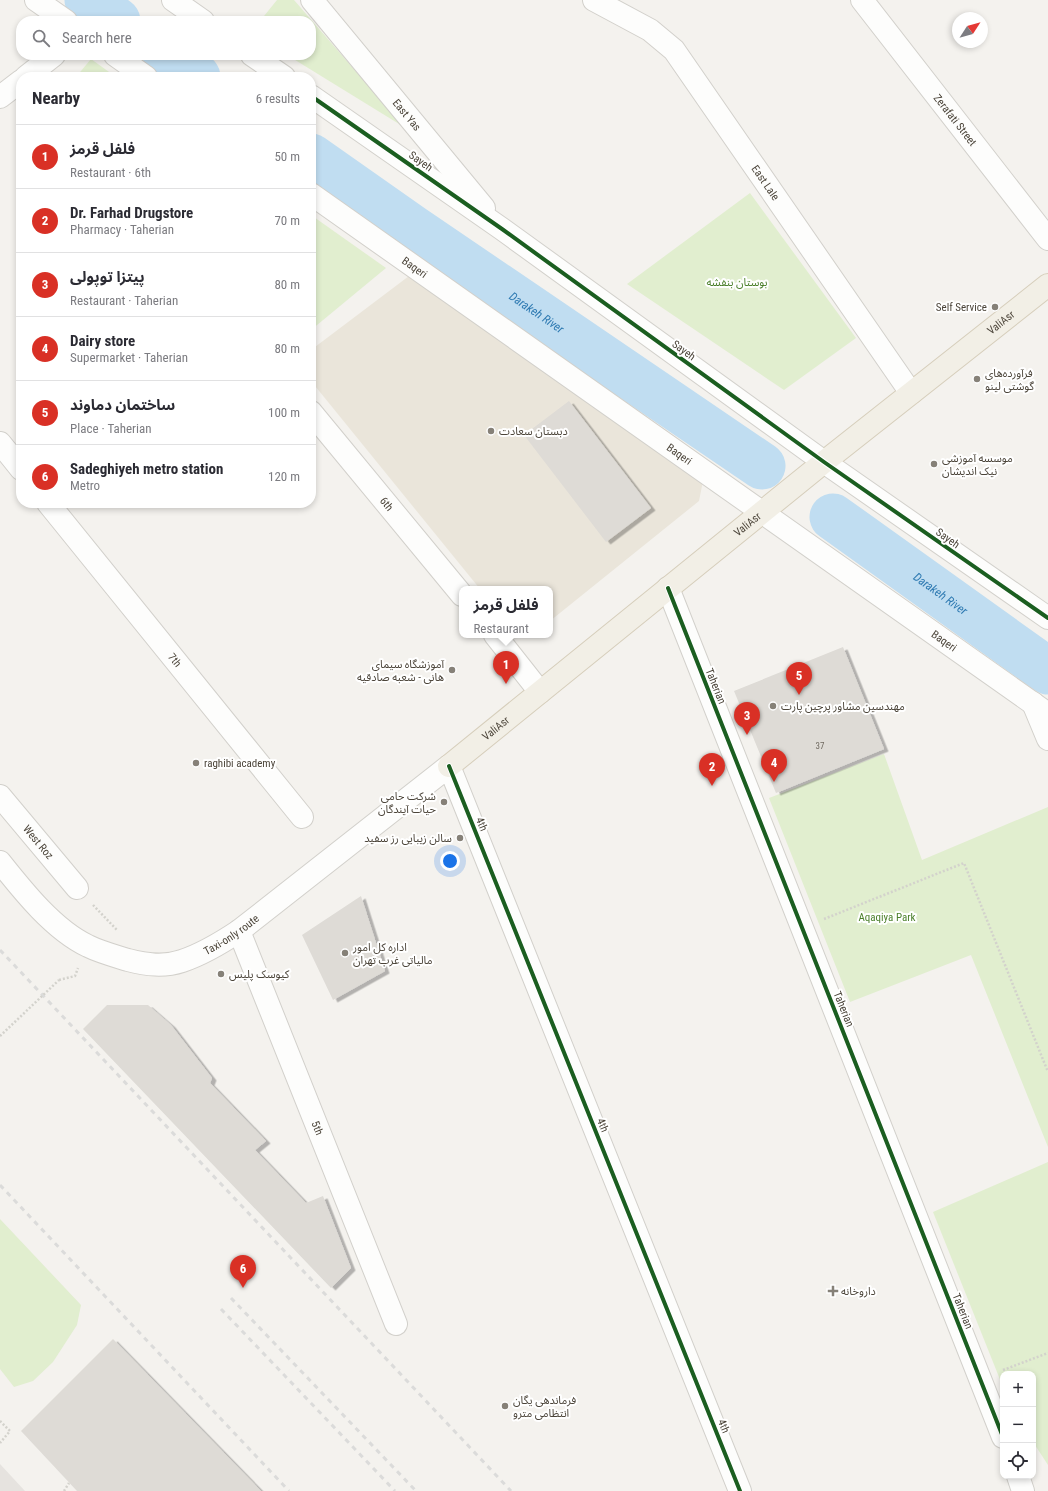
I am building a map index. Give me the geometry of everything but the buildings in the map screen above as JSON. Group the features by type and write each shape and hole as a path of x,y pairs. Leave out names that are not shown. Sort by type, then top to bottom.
{"main road":[{"name":"ValiAsr","path":"449,766 824,462 1048,285"}],"street":[{"path":"36,0 59,16"},
{"path":"173,0 196,16"},
{"name":"East Yas","path":"312,0 502,229"},
{"name":"East Lale","path":"594,0 650,30 674,50 911,393"},
{"name":"Zerafati Street","path":"862,0 1048,239"},
{"path":"34,72 48,60"},
{"path":"122,60 139,72"},
{"path":"259,60 277,72"},
{"path":"0,97 16,86"},
{"name":"Sayeh","path":"316,99 502,229 824,462 1048,618"},
{"name":"Baqeri","path":"316,198 1041,708"},
{"name":"6th","path":"316,418 459,591"},
{"path":"0,443 16,463"},
{"name":"7th","path":"52,508 302,817"},
{"name":"Taherian","path":"668,588 1000,1429"},
{"path":"497,638 540,692"},
{"path":"1041,708 1048,739"},
{"name":"Taxi-only route","path":"0,862 23,892 54,923 87,946 118,957 151,966 181,961 213,948 239,931 449,766"},
{"name":"4th","path":"449,766 740,1491"},
{"name":"West Roz","path":"0,796 77,888"},
{"name":"5th","path":"239,931 396,1324"},
{"path":"1019,1479 1023,1491"}],"path":[{"path":"802,928 964,863 1048,1072"},
{"path":"77,888 119,933"},
{"path":"0,1036 59,980 75,976"},
{"path":"980,1379 1048,1353"},
{"path":"0,1421 10,1431 0,1443"},
{"path":"64,1491 70,1483"}],"shaded area":[{"name":"دبستان سعادت","path":"409,276 703,481 699,501 553,619 553,586 478,586 316,387 316,346"},
{"path":"0,1464 25,1491 0,1491"}],"green space":[{"path":"277,0 294,0 308,16 264,16"},
{"path":"316,25 404,127 316,72 295,60 316,60"},
{"path":"90,60 92,60 109,72 80,72"},
{"name":"بوستان بنفشه","path":"750,193 856,338 784,390 627,284"},
{"path":"316,219 386,268 316,326"},
{"name":"Aqaqiya Park","path":"884,754 922,860 1048,807 1048,1147 971,955 850,1002 769,798"},
{"path":"1048,1162 1048,1465 1036,1447 1036,1371 1000,1371 1000,1380 933,1212"},
{"path":"0,1219 81,1305 77,1325 53,1362 33,1381 14,1387 0,1369"}],"waterway":[{"name":"Darakeh River","path":"88,0 110,16"},
{"name":"Darakeh River","path":"173,60 190,72"},
{"name":"Darakeh River","path":"316,161 412,228 762,466"},
{"name":"Darakeh River","path":"833,517 1048,671"}],"railway":[{"path":"0,950 511,1491"},
{"path":"0,1185 289,1491"},
{"path":"231,1298 416,1491"},
{"path":"221,1309 395,1491"}],"cycle path":[{"path":"316,99 502,229 824,462 1048,618"},
{"path":"668,588 1000,1429"},
{"path":"449,766 740,1491"}],"place":[{"name":"Self Service","path":"995,307"},
{"name":"فرآورده‌های گوشتی لینو","path":"977,379"},
{"name":"دبستان سعادت","path":"491,431"},
{"name":"موسسه آموزشی نیک اندیشان","path":"934,464"},
{"name":"آموزشگاه سیمای هانی - شعبه صادقیه","path":"452,670"},
{"name":"فلفل قرمز","path":"506,684"},
{"name":"ساختمان دماوند","path":"799,695"},
{"name":"مهندسین مشاور پرچین پارت","path":"773,706"},
{"name":"پیتزا توپولی","path":"747,735"},
{"name":"raghibi academy","path":"196,763"},
{"name":"Dairy store","path":"774,782"},
{"name":"Dr. Farhad Drugstore","path":"712,786"},
{"name":"شركت حامی حيات آيندگان","path":"444,802"},
{"name":"سالن زیبایی رز سفید","path":"460,838"},
{"name":"اداره کل امور مالیاتی غرب تهران","path":"345,953"},
{"name":"کیوسک پلیس","path":"221,974"},
{"name":"Sadeghiyeh metro station","path":"243,1288"},
{"name":"داروخانه","path":"833,1291"},
{"name":"فرماندهی یگان انتظامی مترو","path":"505,1406"}]}
